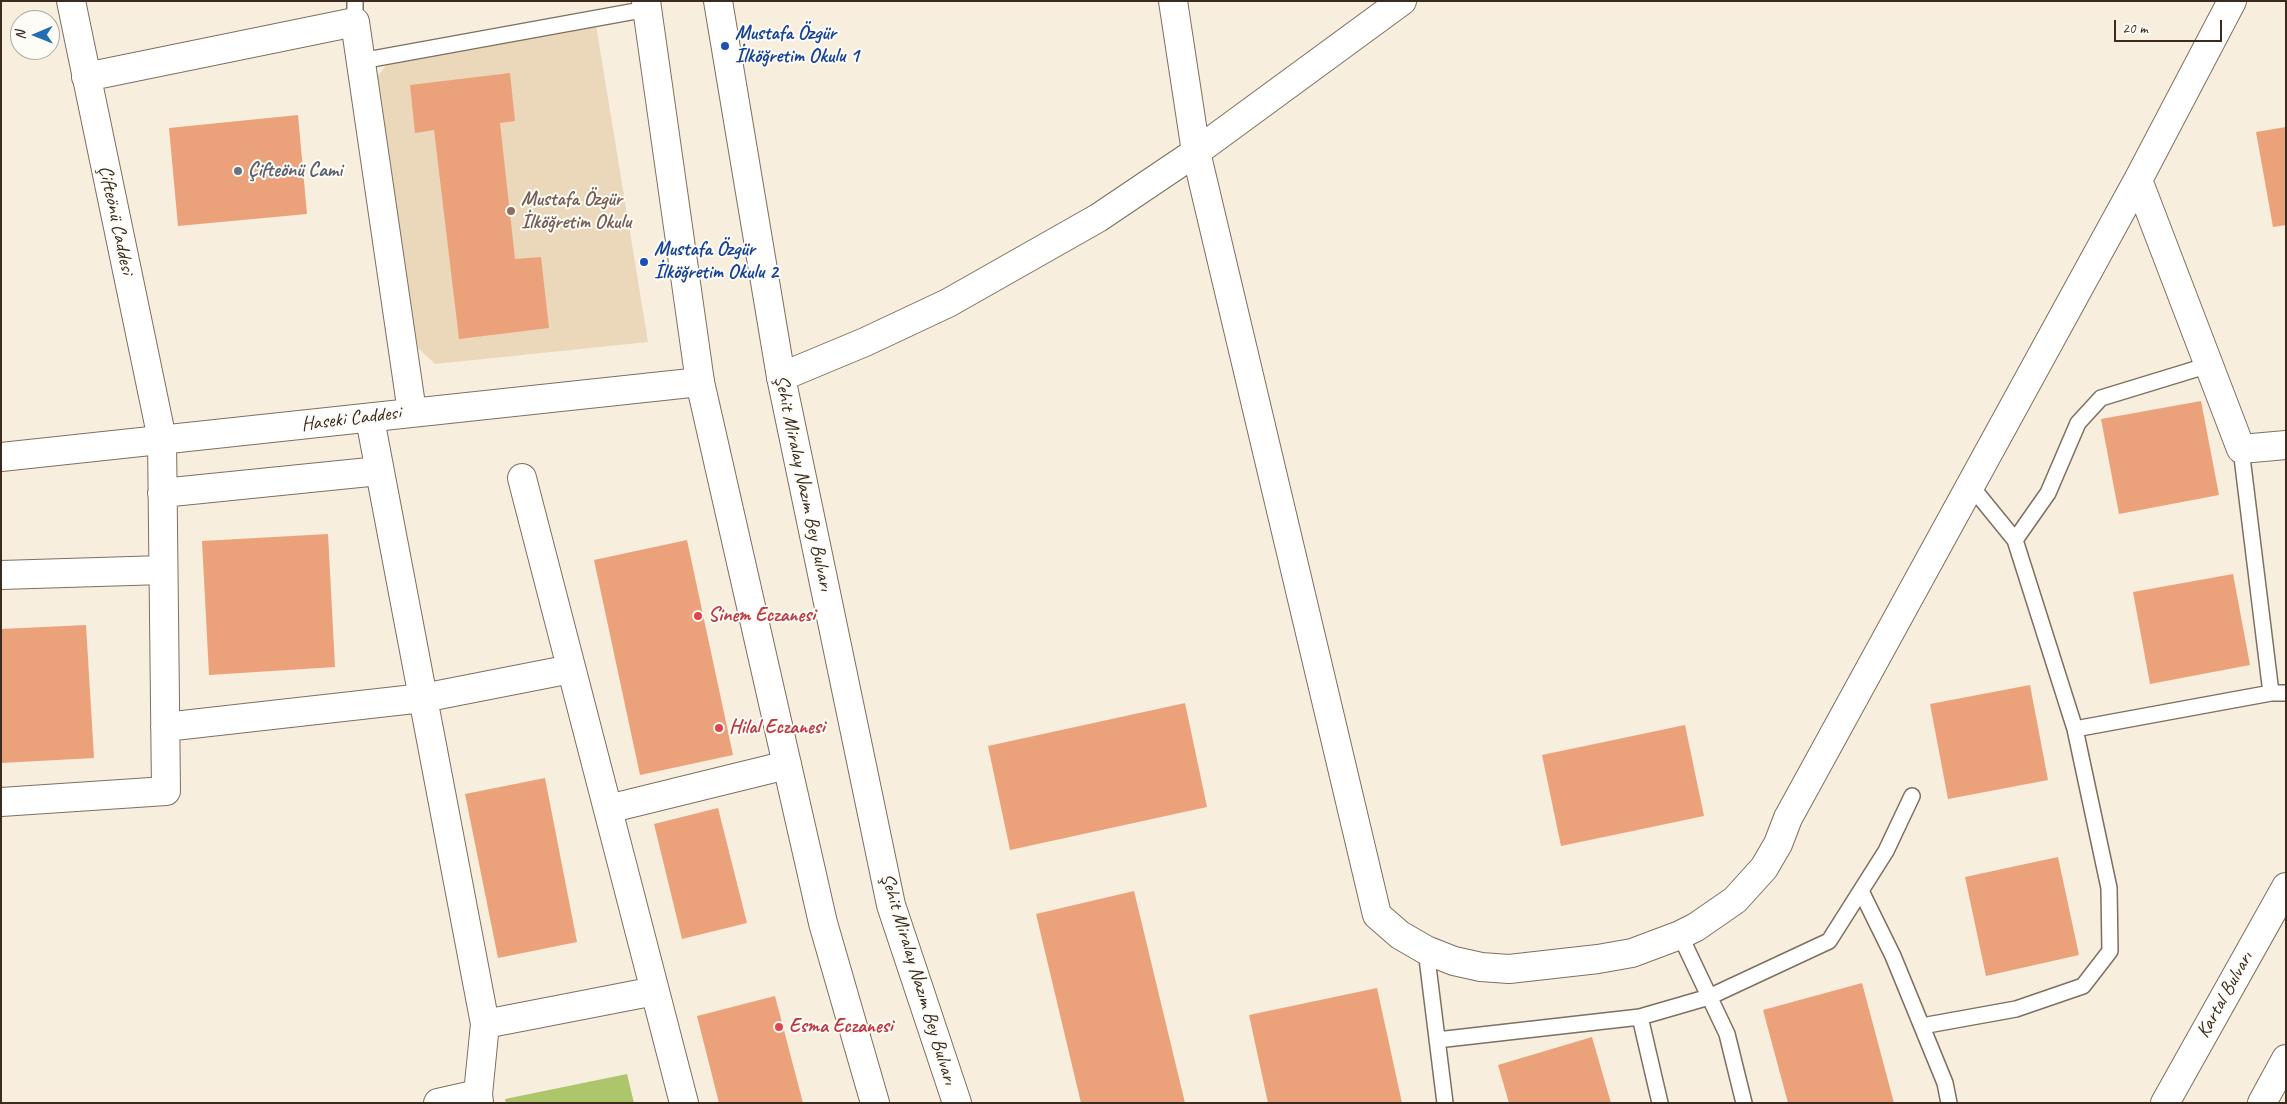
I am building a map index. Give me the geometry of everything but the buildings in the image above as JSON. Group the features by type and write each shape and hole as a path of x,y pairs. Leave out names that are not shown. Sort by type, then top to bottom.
{"street":[{"name":"Çifteönü Caddesi","path":"1,802 166,791 162,439 71,1"},
{"name":"Şehit Miralay Nazım Bey Bulvarı","path":"718,1 781,377 891,905 957,1103"},
{"path":"1173,1 1196,152 1377,915 1400,934 1426,950 1454,961 1481,967 1509,969 1598,959 1632,953 1680,935 1735,900 1764,868 1778,844 1788,818 2138,180 2232,1"},
{"path":"781,377 865,342 948,303 1098,218 1196,152 1402,1"},
{"path":"647,5 700,382 823,923 875,1103"},
{"path":"86,77 355,12 412,412"},
{"path":"2138,180 2241,449 2286,445"},
{"name":"Haseki Caddesi","path":"1,456 700,382"},
{"path":"370,418 485,1024 479,1098 438,1103"},
{"path":"162,493 379,472"},
{"path":"522,478 684,1103"},
{"path":"1,575 163,570"},
{"path":"165,727 423,698 571,669"},
{"path":"608,809 787,765"},
{"name":"Kartal Bulvarı","path":"2164,1103 2286,887"},
{"path":"485,1024 655,991"},
{"path":"2262,1103 2286,1059"}],"lane":[{"path":"361,61 647,5"},
{"path":"2015,540 2048,493 2078,423 2101,398 2209,365"},
{"path":"2075,729 2278,693 2241,449"},
{"path":"1922,1026 2016,1009 2083,986 2110,950 2109,888 2075,729 2015,540 1971,486"},
{"path":"1437,1040 1640,1016 1710,997 1829,940 1886,851 1912,796"},
{"path":"1860,891 1893,956 1945,1083 1949,1103"},
{"path":"1680,935 1727,1034 1744,1103"},
{"path":"1426,950 1444,1103"},
{"path":"1640,1016 1660,1103"}],"shaded area":[{"name":"Mustafa Özgür İlköğretim Okulu","path":"596,25 648,342 435,364 418,348 374,81 391,59"}],"green space":[{"path":"627,1074 634,1103 506,1103 505,1099"}],"place":[{"name":"Mustafa Özgür İlköğretim Okulu 1","path":"725,46"},
{"name":"Çifteönü Cami","path":"238,171"},
{"name":"Mustafa Özgür İlköğretim Okulu","path":"511,211"},
{"name":"Mustafa Özgür İlköğretim Okulu 2","path":"644,262"},
{"name":"Sinem Eczanesi","path":"698,616"},
{"name":"Hilal Eczanesi","path":"719,728"},
{"name":"Esma Eczanesi","path":"779,1027"}]}
